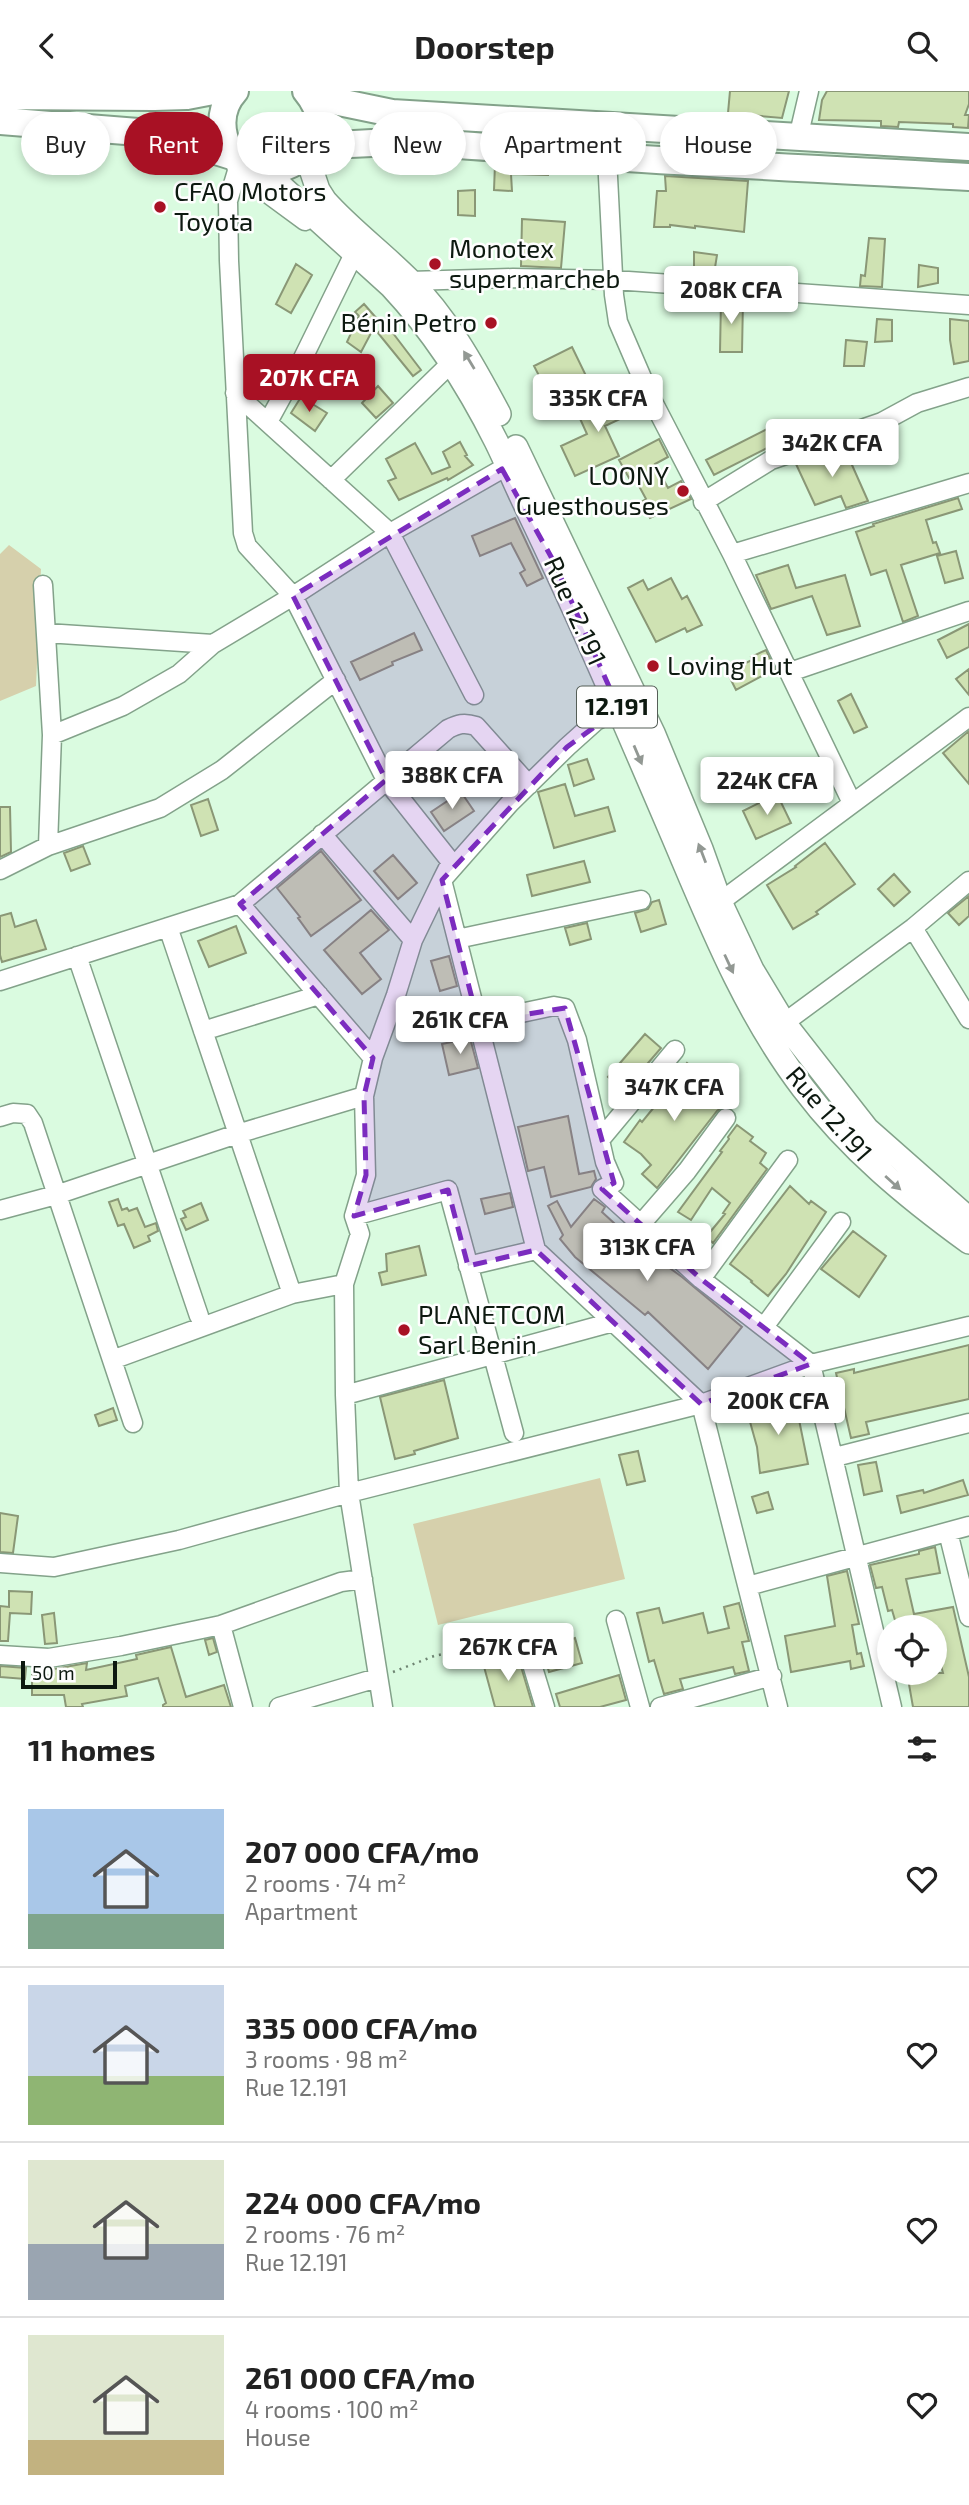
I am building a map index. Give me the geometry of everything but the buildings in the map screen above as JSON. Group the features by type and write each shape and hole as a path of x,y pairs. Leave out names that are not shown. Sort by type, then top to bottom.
{"highway":[{"path":"0,96 154,97 187,96 213,91"},
{"path":"234,91 224,109 222,126 225,143 237,157"},
{"path":"308,93 391,113 969,147"},
{"path":"308,93 316,112"},
{"path":"0,121 21,123"},
{"path":"110,130 174,138 237,163"},
{"path":"355,143 388,142 480,148"},
{"path":"646,159 969,177"}],"main road":[{"name":"Rue 12.191","path":"256,175 391,286 436,339 478,407 585,629 733,974 762,1029 832,1124 895,1187 969,1242"},
{"name":"Rue 12.191","path":"314,175 318,190 325,201 410,281 455,336 511,437 653,733 720,902 752,970 783,1023 867,1129 969,1219"}],"street":[{"path":"798,138 808,91"},
{"path":"0,130 21,130"},
{"path":"241,175 228,201 243,533 247,546 293,596 386,780 451,862 412,940 373,1058 365,1096 366,1175 354,1216 360,1234 344,1284 349,1493 383,1707"},
{"path":"255,175 379,283 403,310 446,368 502,469 525,504"},
{"path":"608,175 618,321 631,356 703,502 732,554 852,803"},
{"path":"268,422 351,260"},
{"path":"410,281 513,278 614,280 969,306"},
{"path":"331,480 446,368"},
{"path":"703,502 771,460 882,422 917,403 969,387"},
{"path":"235,393 390,533 474,695"},
{"path":"52,735 123,706 179,674 213,644 390,533 502,469"},
{"path":"732,554 969,483"},
{"path":"43,585 52,735 48,846"},
{"path":"789,672 969,611"},
{"path":"46,633 213,644"},
{"path":"0,870 48,846 142,816 183,796 222,770 335,680"},
{"path":"442,880 529,785 596,722 619,709"},
{"path":"720,902 969,717"},
{"path":"0,981 240,904 447,729 466,723 476,726 529,785"},
{"path":"323,834 412,940"},
{"path":"442,880 536,1250 701,1404 778,1707"},
{"path":"783,1023 913,928 969,881"},
{"path":"457,939 641,900"},
{"path":"240,904 373,1058"},
{"path":"168,927 292,1294"},
{"path":"913,928 969,1019"},
{"path":"77,956 199,1316"},
{"path":"203,1031 319,995"},
{"path":"478,1021 554,1006 565,1007 577,1040 600,1140 614,1183 602,1189 701,1279 811,1364 892,1707"},
{"path":"600,1140 674,1050"},
{"path":"0,1210 56,1195 237,1134 365,1096"},
{"path":"0,1117 13,1113 27,1114 33,1123 133,1423"},
{"path":"641,1224 687,1171 726,1118"},
{"path":"701,1279 788,1160"},
{"path":"354,1216 448,1190 514,1433"},
{"path":"764,1327 841,1221"},
{"path":"468,1266 536,1250"},
{"path":"112,1360 292,1294 344,1284"},
{"path":"345,1395 613,1322"},
{"path":"0,1563 54,1567 179,1541 349,1493 701,1404 811,1364 969,1325"},
{"path":"835,1457 969,1423"},
{"path":"748,1585 969,1526"},
{"path":"948,1532 969,1617"},
{"path":"0,1655 49,1658 221,1625 341,1582 363,1579"},
{"path":"616,1620 640,1707"},
{"path":"221,1625 243,1707"},
{"path":"524,1638 545,1707"},
{"path":"660,1707 772,1676"},
{"path":"279,1707 377,1678"}],"path":[{"path":"377,1678 434,1656 524,1638"}],"highlighted area":[{"path":"502,469 554,562 619,709 567,747 442,880 478,1022 565,1008 614,1183 602,1189 701,1279 811,1364 701,1404 536,1250 468,1266 448,1190 354,1216 366,1175 364,1096 373,1058 240,904 386,780 293,596"}],"shaded area":[{"path":"9,545 41,569 36,686 0,701 0,554"},
{"path":"600,1478 625,1579 438,1625 413,1524"}],"place":[{"name":"CFAO Motors Toyota","path":"160,207"},
{"name":"Monotex supermarcheb","path":"435,264"},
{"name":"Bénin Petro","path":"491,323"},
{"name":"LOONY Guesthouses","path":"683,491"},
{"name":"Loving Hut","path":"653,666"},
{"name":"PLANETCOM Sarl Benin","path":"404,1330"}]}
